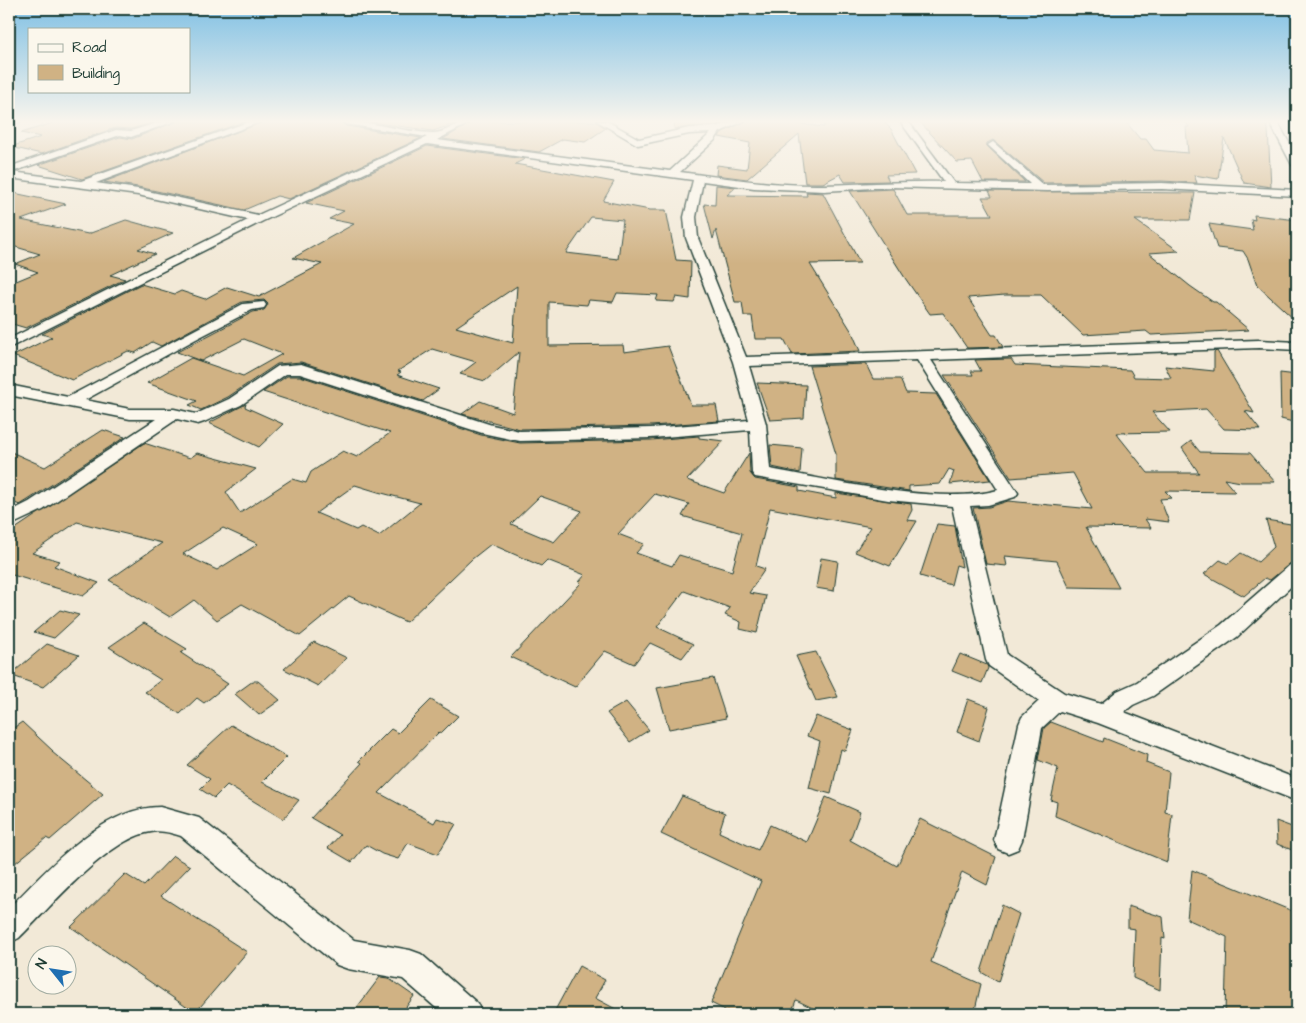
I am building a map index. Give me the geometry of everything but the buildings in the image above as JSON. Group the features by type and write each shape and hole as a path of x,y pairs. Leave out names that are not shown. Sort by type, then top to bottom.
{"street":[{"path":"83,184 126,169"},
{"path":"9,344 259,219 366,169"},
{"path":"637,169 754,185 824,188 890,184 1039,187 1199,187 1297,194"},
{"path":"672,174 678,169"},
{"path":"939,169 951,185"},
{"path":"1019,169 1039,187"},
{"path":"9,175 138,192 259,219"},
{"path":"699,178 690,217 692,238 740,362 758,424 761,473 917,498 960,500 998,498 1009,493 921,355"},
{"path":"68,403 191,336 248,307 259,305"},
{"path":"740,362 1259,344 1297,346"},
{"path":"9,390 130,414 174,414 198,419 235,402 283,369 301,369 488,429 520,436 650,433 758,424"},
{"path":"9,520 36,506 174,414"},
{"path":"960,500 998,660 1056,700 1104,715 1297,790"},
{"path":"1104,715 1125,698 1145,688 1229,631 1297,570"},
{"path":"1008,840 1031,724 1056,700"},
{"path":"9,928 91,849 126,827 148,820 169,820 190,827 348,954 410,965 466,1014"}]}
